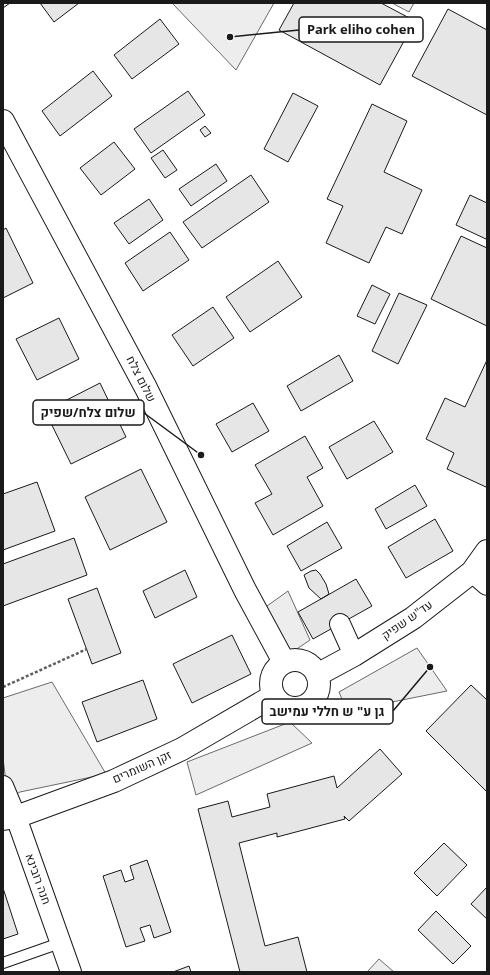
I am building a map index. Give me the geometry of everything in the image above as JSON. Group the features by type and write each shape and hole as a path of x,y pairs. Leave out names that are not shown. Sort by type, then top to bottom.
{"street":[{"name":"שלום צלח","path":"3,121 146,388 245,590 284,662"},
{"name":"עד\"ש שפיק","path":"317,676 480,579 487,551"},
{"path":"340,624 354,655"},
{"path":"296,660 307,663 315,670 317,676 319,682 316,695 308,705 295,709 289,708 277,702 273,696 270,683 271,677 274,671 284,662 296,660"},
{"name":"זקן השומרים","path":"9,818 114,781 175,752 273,696"},
{"name":"חנה רובינא","path":"3,786 9,818 71,972"}],"lane":[{"path":"3,963 60,943"}],"path":[{"path":"3,687 87,649"}],"shaded area":[{"path":"172,3 274,3 236,70"},
{"path":"392,3 414,3 409,12"},
{"path":"288,591 310,640 282,659 260,611"},
{"path":"417,648 447,691 347,711 339,692"},
{"path":"52,682 106,774 20,792 8,799 3,758 3,698"},
{"path":"290,722 312,743 196,795 187,762"},
{"path":"379,959 394,972 367,972"}],"building":[{"path":"3,3 10,3 3,8"},
{"path":"40,3 79,3 54,22"},
{"path":"294,3 381,3 415,21 380,85 279,30"},
{"path":"448,9 487,30 487,115 412,76"},
{"path":"160,19 179,44 132,79 114,55"},
{"path":"93,71 112,96 60,136 42,111"},
{"path":"188,91 205,115 151,153 134,129"},
{"path":"293,93 318,106 288,162 264,149"},
{"path":"372,104 407,121 384,172 422,190 402,234 386,227 369,263 326,243 343,206 327,199"},
{"path":"205,126 211,133 205,137 200,130"},
{"path":"114,142 135,169 101,195 80,168"},
{"path":"163,150 177,170 165,178 151,158"},
{"path":"216,164 227,181 191,206 179,189"},
{"path":"251,175 269,202 202,248 183,222"},
{"path":"470,195 487,203 486,239 456,225"},
{"path":"149,199 163,220 129,244 114,223"},
{"path":"6,228 33,283 3,298 3,230"},
{"path":"170,232 189,260 143,291 125,263"},
{"path":"461,236 487,248 487,326 431,299"},
{"path":"278,261 302,297 250,332 226,297"},
{"path":"372,285 390,294 375,324 357,316"},
{"path":"399,293 427,305 398,364 372,351"},
{"path":"213,307 234,338 193,366 172,335"},
{"path":"59,318 79,359 37,380 16,339"},
{"path":"339,355 353,381 301,411 287,386"},
{"path":"487,360 486,487 447,469 454,453 426,439 445,398 465,407"},
{"path":"100,383 126,437 71,464 45,411"},
{"path":"253,403 269,431 232,452 216,424"},
{"path":"374,421 393,452 347,479 329,447"},
{"path":"305,436 323,468 307,477 323,506 273,535 255,503 272,494 255,465"},
{"path":"141,469 167,522 110,550 85,497"},
{"path":"37,482 55,531 3,550 3,494"},
{"path":"415,485 427,506 386,529 375,509"},
{"path":"435,519 453,551 406,578 388,547"},
{"path":"327,522 342,548 301,571 287,546"},
{"path":"74,538 87,575 3,606 3,564"},
{"path":"185,570 197,597 155,618 143,591"},
{"path":"316,570 326,584 329,594 321,599 309,588 304,575"},
{"path":"356,579 372,606 313,639 298,612"},
{"path":"97,588 121,653 92,664 68,599"},
{"path":"232,635 251,674 192,703 173,664"},
{"path":"143,680 157,719 97,742 82,702"},
{"path":"471,685 487,700 487,792 426,731"},
{"path":"380,749 402,774 349,821 344,816 345,819 277,837 277,833 239,843 265,946 298,937 307,972 240,972 198,809 228,801 232,817 270,807 267,794 334,776 337,788"},
{"path":"444,843 467,865 437,896 414,873"},
{"path":"147,860 171,932 154,938 150,925 140,928 145,941 126,947 103,876 121,870 125,882 134,879 130,866"},
{"path":"487,887 487,919 471,904"},
{"path":"3,888 18,934 3,939"},
{"path":"436,911 471,946 453,964 418,930"},
{"path":"189,966 191,972 173,972"}],"fence":[{"path":"322,722 347,711"}],"place":[{"name":"Park eliho cohen","path":"230,37"},
{"name":"שלום צלח/שפיק","path":"201,455"},
{"name":"גן ע\" ש חללי עמישב","path":"430,667"}]}
